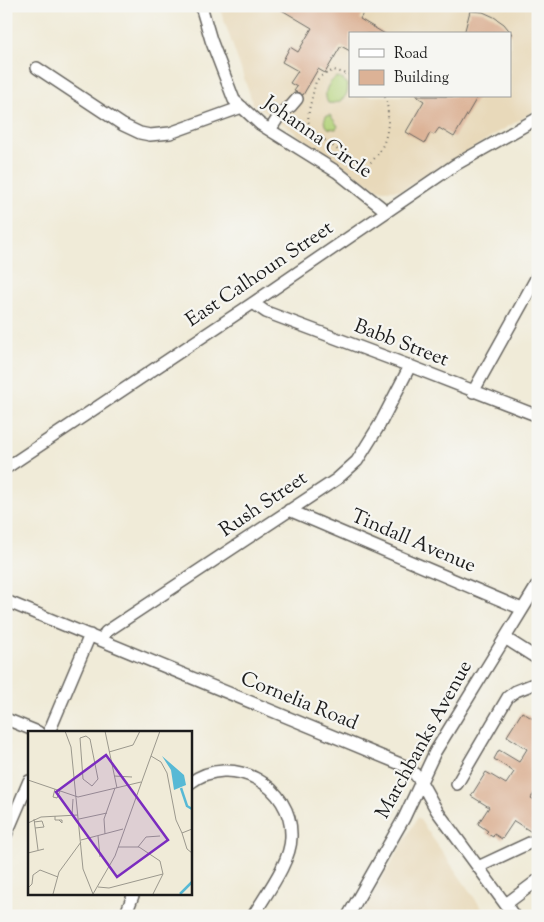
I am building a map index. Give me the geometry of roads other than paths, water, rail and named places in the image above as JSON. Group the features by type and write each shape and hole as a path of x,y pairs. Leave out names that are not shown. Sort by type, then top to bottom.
{"street":[{"name":"Johanna Circle","path":"200,6 234,100 260,124 337,172 386,212"},
{"path":"37,68 123,126 150,135 180,130 242,107"},
{"path":"270,130 281,113 297,99"},
{"name":"East Calhoun Street","path":"6,468 455,165 538,118"},
{"path":"473,392 538,274"},
{"name":"Babb Street","path":"253,303 266,312 538,416"},
{"name":"Rush Street","path":"102,640 106,632 337,479 357,460 380,424 410,366"},
{"name":"Tindall Avenue","path":"289,510 522,609"},
{"name":"Marchbanks Avenue","path":"348,916 386,851 435,752 538,584"},
{"name":"Cornelia Road","path":"6,601 410,768 421,782 437,811 514,916"},
{"path":"49,731 90,635"},
{"path":"505,638 538,659"},
{"path":"457,784 508,697 516,691 538,681"},
{"path":"6,719 36,731"},
{"path":"191,783 206,774 242,772 265,784 278,796 284,805 291,826 290,848 282,868 254,916"},
{"path":"6,835 28,783"},
{"path":"478,867 538,839"},
{"path":"506,904 538,880"},
{"path":"125,916 134,894"}]}
